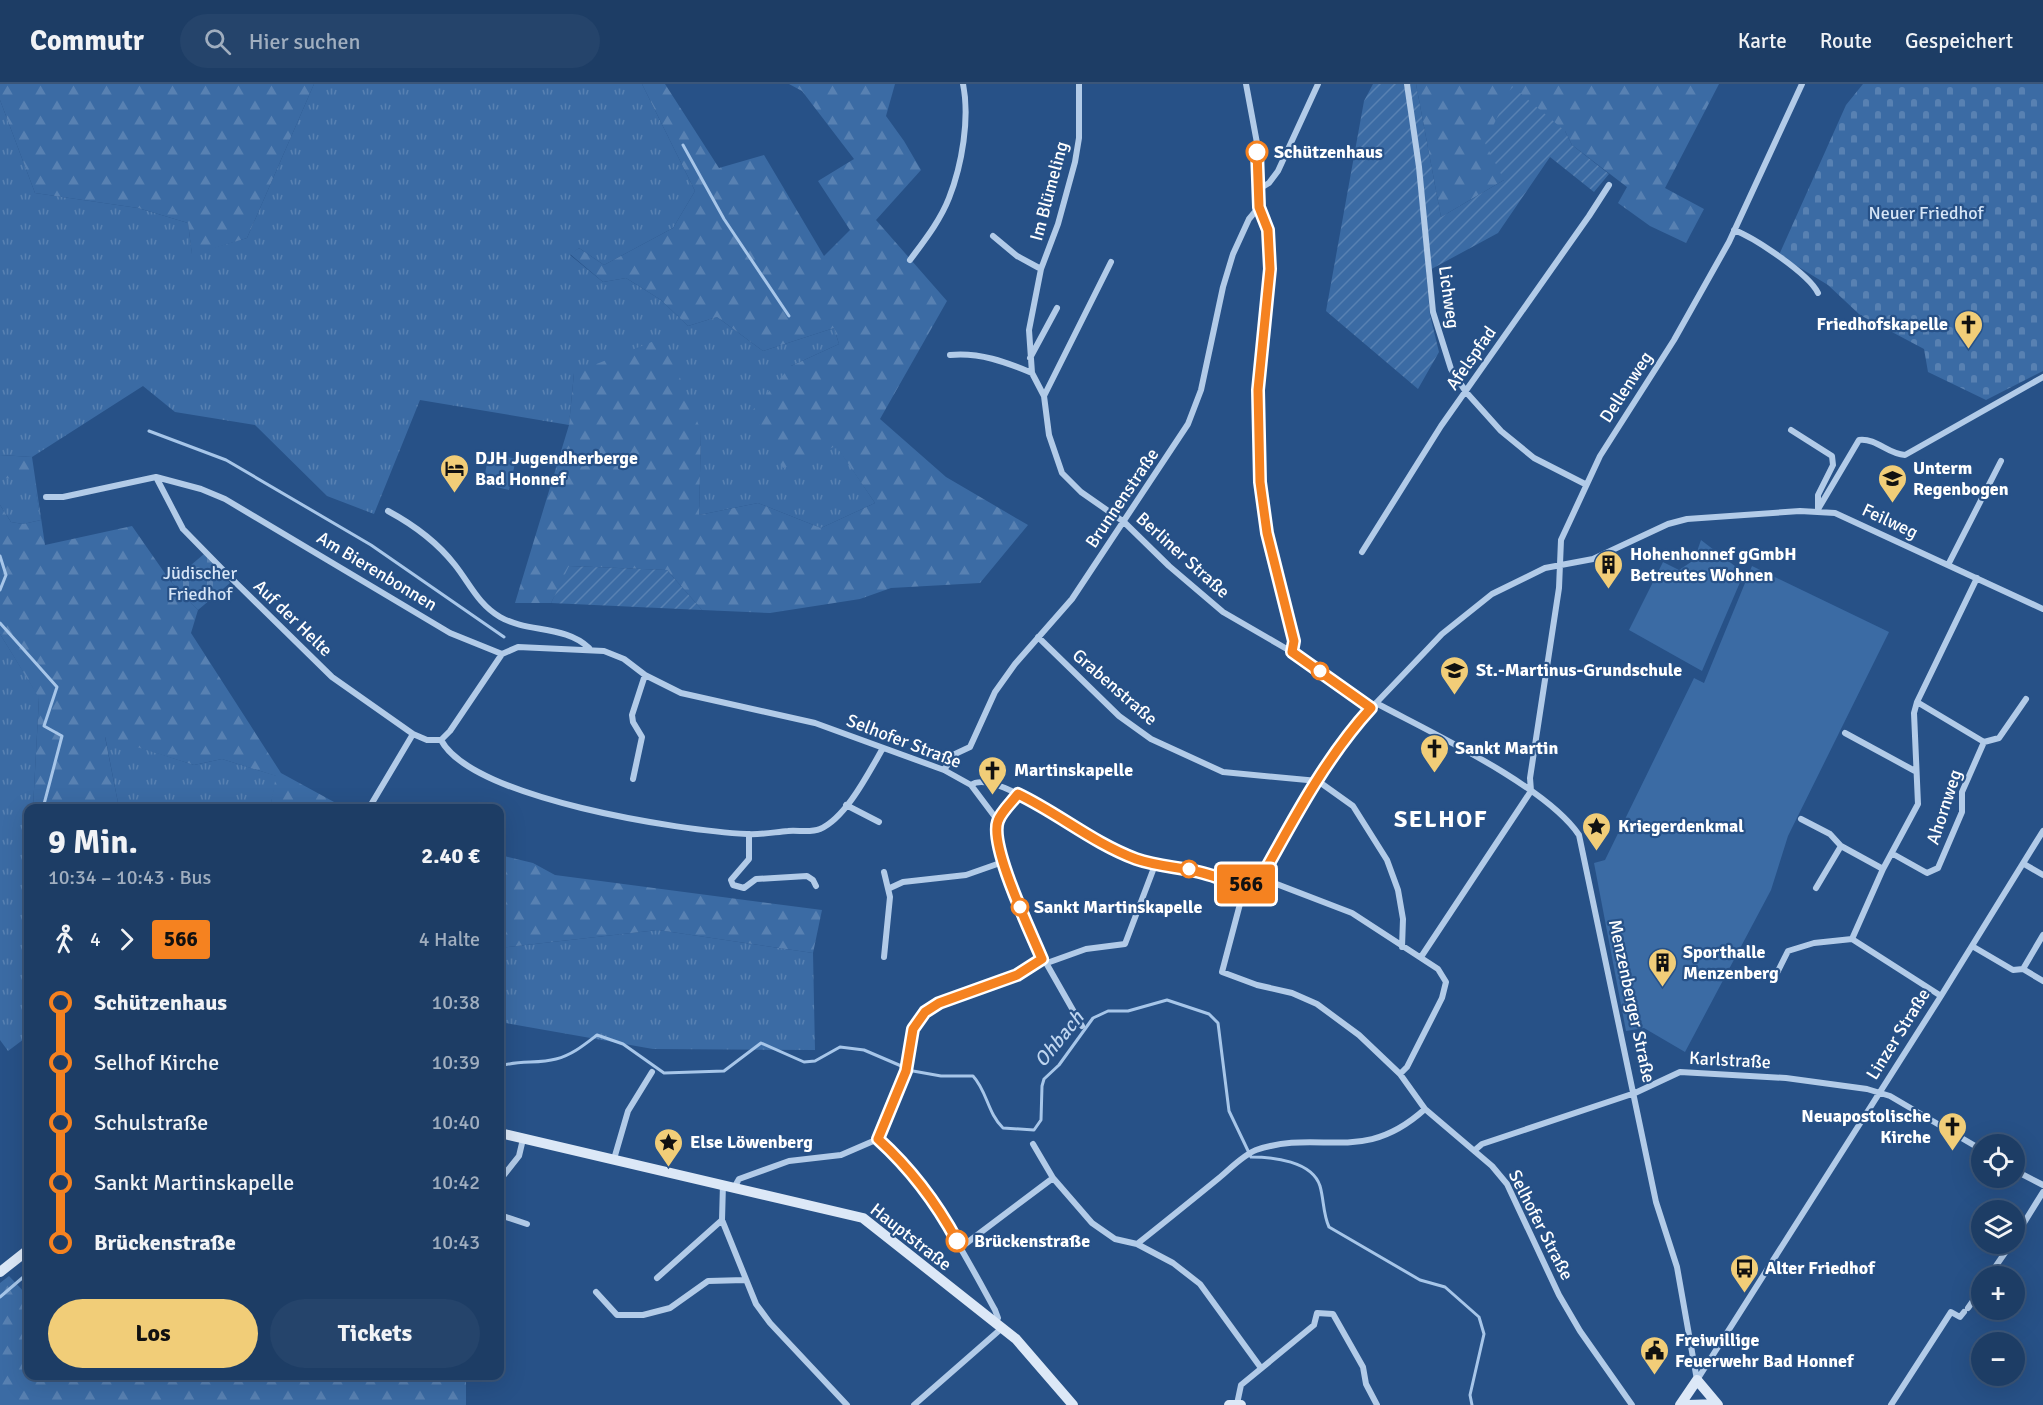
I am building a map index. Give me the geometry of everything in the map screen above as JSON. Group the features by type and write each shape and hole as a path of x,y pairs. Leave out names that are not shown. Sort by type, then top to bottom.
{"main road":[{"name":"Hauptstraße","path":"504,1134 735,1186 863,1218 999,1325 1033,1356 1073,1405"},
{"path":"0,1272 24,1253"},
{"path":"1696,1380 1718,1405"},
{"name":"Linzer Straße","path":"1680,1405 1696,1380"},
{"path":"1688,1405 1718,1405"}],"street":[{"path":"910,261 937,222 949,197 964,124 963,84"},
{"name":"Im Blümeling","path":"1032,373 1029,330 1041,269 1058,224 1075,162 1079,138 1079,84"},
{"path":"1246,84 1257,143 1259,207 1268,230 1270,269 1258,390 1260,482 1267,533 1294,641 1294,654"},
{"path":"1259,189 1269,183 1278,171 1318,84"},
{"name":"Lichweg","path":"1407,84 1419,167 1433,312 1440,341 1451,369 1466,392 1501,431 1534,458 1585,484"},
{"name":"Dellenweg","path":"1531,791 1530,778 1561,566 1562,540 1585,484 1600,456 1674,340 1734,230 1802,84"},
{"name":"Afelspfad","path":"1362,552 1441,426 1609,184"},
{"name":"Brunnenstraße","path":"944,770 956,754 970,747 995,692 1038,637 1072,599 1188,424 1201,390 1222,287 1233,254 1249,219 1259,207"},
{"path":"1734,230 1768,247 1779,258 1813,282 1818,293"},
{"name":"Im Blümeling","path":"993,236 1017,256 1041,269"},
{"path":"1044,396 1112,262"},
{"path":"1030,359 1057,308"},
{"path":"950,355 966,353 986,357 1032,373"},
{"name":"Berliner Straße","path":"1032,373 1044,396 1049,435 1062,473 1081,492 1124,522 1169,566 1223,612 1294,654"},
{"path":"1818,511 1859,440 1869,439 1898,455 1905,455 2043,377"},
{"path":"1791,430 1832,456 1833,465 1818,495 1818,511"},
{"path":"1948,564 2001,460"},
{"path":"46,497 63,497 156,477"},
{"name":"Am Bierenbonnen","path":"156,477 201,489 225,500 450,633 502,654"},
{"name":"Auf der Helte","path":"156,477 183,529 332,677 413,734 427,740 441,741"},
{"name":"Selhofer Straße","path":"387,511 433,541 458,568 484,606 517,624 578,638 589,648 624,659 645,675 681,693 815,723 944,770 971,784 978,781 989,783 1018,794 1097,841 1155,865 1189,869 1245,885 1222,972 1292,993 1317,1004 1359,1035 1400,1074 1425,1109 1475,1150 1507,1184 1559,1295 1580,1331 1632,1405"},
{"name":"Feilweg","path":"1261,878 1318,781 1357,723 1462,616 1492,594 1545,568 1593,559 1668,524 1687,519 1818,511 1845,517 2043,609"},
{"path":"1852,939 1883,869 1918,804 1914,712 1977,578"},
{"name":"Grabenstraße","path":"1038,637 1119,716 1151,739 1182,755 1223,772 1318,781"},
{"path":"589,648 518,647 502,654 441,741 447,752 463,763 516,788 578,807 622,818 749,834 817,831 830,824 846,805 883,747"},
{"name":"Menzenberger Straße","path":"1294,654 1373,706 1460,748 1531,791 1565,819 1579,835 1617,1022 1635,1093 1656,1202 1677,1267 1696,1380"},
{"path":"633,779 642,737 632,715 645,675"},
{"path":"1917,702 1984,742 2000,738 2026,699"},
{"path":"1845,733 1916,771"},
{"path":"371,804 413,734"},
{"name":"Ahornweg","path":"1893,854 1927,873 1938,868 1962,812 1962,792 1984,742"},
{"path":"1318,781 1353,806 1387,860 1398,890 1403,919 1402,947"},
{"path":"971,784 998,821 1003,862 1045,961 1082,1026"},
{"path":"1421,957 1531,791"},
{"path":"998,821 1018,794"},
{"path":"846,805 879,822"},
{"path":"1801,819 1830,834 1841,846 1883,869"},
{"name":"Linzer Straße","path":"1696,1380 1880,1093 2043,831"},
{"path":"749,834 748,859 734,874 731,880 733,885 744,888 756,879 807,876 816,886"},
{"path":"1816,888 1841,846"},
{"path":"890,888 903,882 966,875 1003,862"},
{"path":"2024,864 2043,875"},
{"path":"735,1186 739,1179 789,1161 841,1155 878,1139 907,1068 913,1029 925,1012 939,1003 1017,975 1045,961 1086,949 1125,944 1155,865"},
{"path":"884,872 890,888 884,957"},
{"path":"1245,885 1261,878 1352,913 1438,969 1446,982 1442,998 1407,1067 1400,1074"},
{"path":"2023,969 2043,935"},
{"path":"1777,973 1788,951 1815,944 1852,939 1941,996"},
{"path":"1972,946 2013,969 2023,969 2043,981"},
{"path":"614,1159 627,1111 652,1072"},
{"name":"Karlstraße","path":"1475,1150 1482,1144 1635,1093 1680,1072 1786,1078 1880,1093 1971,1144"},
{"path":"1137,1244 1252,1151 1294,1143 1353,1144 1378,1138 1411,1122 1425,1109"},
{"path":"504,1175 519,1156 524,1139"},
{"path":"878,1139 904,1163 939,1210 995,1310 999,1325 914,1405"},
{"path":"1033,1144 1053,1178 1092,1223 1115,1239 1137,1244 1173,1263 1200,1284 1261,1368"},
{"path":"2025,1176 2043,1185"},
{"path":"960,1248 1053,1178"},
{"path":"723,1184 722,1220 756,1304 770,1323 848,1405"},
{"path":"2025,1221 2043,1192"},
{"path":"504,1215 527,1224"},
{"path":"657,1278 722,1220"},
{"path":"596,1292 617,1315 628,1316 670,1308 708,1281 745,1280"},
{"path":"1891,1405 1951,1312 1960,1317 1971,1303"},
{"path":"1236,1405 1241,1385 1314,1325 1317,1313 1333,1314 1363,1367 1366,1384 1377,1405"}],"green space":[{"path":"0,84 314,84 247,238 192,255 188,223 138,208 35,193 0,100"},
{"path":"314,84 642,84 695,191 673,228 604,265 579,248 570,255 603,282 626,278 661,300 688,326 717,317 763,351 834,328 839,344 791,366 836,445 875,503 821,528 758,503 699,515 701,431 574,373 569,425 420,400 374,514 327,496 255,425 175,412 143,386 32,457 0,455 0,100 35,193 138,208 188,223 192,254 247,238"},
{"path":"642,84 665,84 719,168 764,155 824,256 850,230 818,181 854,159 802,91 789,84 895,84 886,116 921,170 876,220 947,301 880,419 946,477 1028,525 980,583 891,588 860,599 770,613 702,610 667,570 570,566 551,603 515,603 569,425 574,373 664,337 701,431 699,515 758,503 821,528 875,503 836,446 783,468 752,411 791,366 839,344 834,328 763,351 717,317 688,326 661,300 626,278 603,282 570,254 579,248 604,265 673,228 695,191"},
{"path":"1373,84 1416,84 1441,217 1504,180 1485,143 1512,86 1565,131 1572,145 1609,174 1594,192 1550,157 1498,233 1426,272 1430,315 1439,352 1418,389 1326,311 1364,101"},
{"path":"1416,84 1719,84 1665,188 1704,209 1686,243 1650,226 1618,203 1627,187 1572,145 1565,131 1504,180 1441,217"},
{"name":"Neuer Friedhof","path":"1863,84 2043,84 2043,371 1986,400 1928,372 1924,349 1860,315 1828,285 1779,255 1846,105"},
{"path":"489,453 516,459 509,490 483,484"},
{"path":"0,455 32,457 45,545 132,526 171,582 198,610 191,633 281,773 338,804 271,804 276,776 222,759 194,765 105,737 118,804 33,804 39,698 0,634 0,505 11,522 23,524 41,520 36,493 25,479 0,478"},
{"path":"0,478 25,478 36,492 41,520 23,524 11,522 0,505"},
{"path":"1701,540 1744,573 1702,671 1629,630 1663,562 1679,570 1694,560"},
{"name":"Jüdischer Friedhof","path":"204,554 230,583 198,610 171,582"},
{"path":"569,566 667,570 702,610 551,603"},
{"path":"1752,566 1889,632 1788,836 1771,890 1685,1052 1644,1028 1626,1031 1594,863 1605,860 1694,678 1704,683"},
{"path":"0,634 39,697 33,804 24,804 24,1039 8,1051 0,1040"},
{"path":"105,736 194,765 222,759 277,776 271,804 118,804"},
{"path":"504,856 533,863 555,875 822,910 813,953 658,930 504,948"},
{"path":"658,930 813,953 815,1050 653,1049 504,1023 504,948"},
{"path":"9,1276 24,1292 24,1380 273,1380 274,1382 280,1380 466,1380 466,1405 0,1405 0,1283"}],"waterway":[{"path":"683,145 724,219 789,316"},
{"path":"149,431 226,460 371,545 504,637"},
{"path":"0,556 6,575 0,590"},
{"path":"0,623 57,687 44,726 62,736 44,804"},
{"name":"Ohbach","path":"504,1065 562,1057 597,1035 623,1044 664,1073 724,1071 761,1043 804,1062 815,1061 840,1047 864,1050 913,1071 941,1076 973,1076 1003,1128 1034,1130 1041,1120 1044,1079 1059,1065 1093,1018 1108,1011 1128,1011 1167,1000 1209,1014 1218,1023 1229,1111 1251,1157 1291,1162 1309,1171 1320,1186 1329,1227 1420,1280 1445,1287 1479,1317 1484,1334 1470,1395 1472,1405"},
{"name":"Ohbach","path":"0,1297 24,1276"}],"bus line":[{"name":"566","path":"957,1241 939,1210 904,1163 878,1139 906,1071 913,1029 925,1012 939,1003 1017,975 1042,959 1003,862 998,834 998,821 1018,794 1097,841 1133,858 1155,865 1202,872 1245,885 1261,878 1318,781 1357,723 1371,708 1292,652 1294,641 1267,533 1260,482 1257,428 1258,390 1270,269 1267,222 1259,207 1257,152"}],"place":[{"name":"Schützenhaus","path":"1257,152"},
{"name":"Friedhofskapelle","path":"1969,350"},
{"name":"DJH Jugendherberge Bad Honnef","path":"454,494"},
{"name":"Unterm Regenbogen","path":"1892,504"},
{"name":"Hohenhonnef gGmbH Betreutes Wohnen","path":"1609,590"},
{"name":"St.-Martinus-Grundschule","path":"1455,696"},
{"name":"Sankt Martin","path":"1434,774"},
{"name":"Martinskapelle","path":"993,796"},
{"name":"Kriegerdenkmal","path":"1597,852"},
{"name":"Sankt Martinskapelle","path":"1020,907"},
{"name":"Sporthalle Menzenberg","path":"1662,988"},
{"name":"Neuapostolische Kirche","path":"1952,1152"},
{"name":"Else Löwenberg","path":"669,1168"},
{"name":"Brückenstraße","path":"957,1241"},
{"name":"Alter Friedhof","path":"1744,1294"},
{"name":"Freiwillige Feuerwehr Bad Honnef","path":"1654,1376"}],"district":[{"name":"SELHOF","path":"1441,819"}]}
